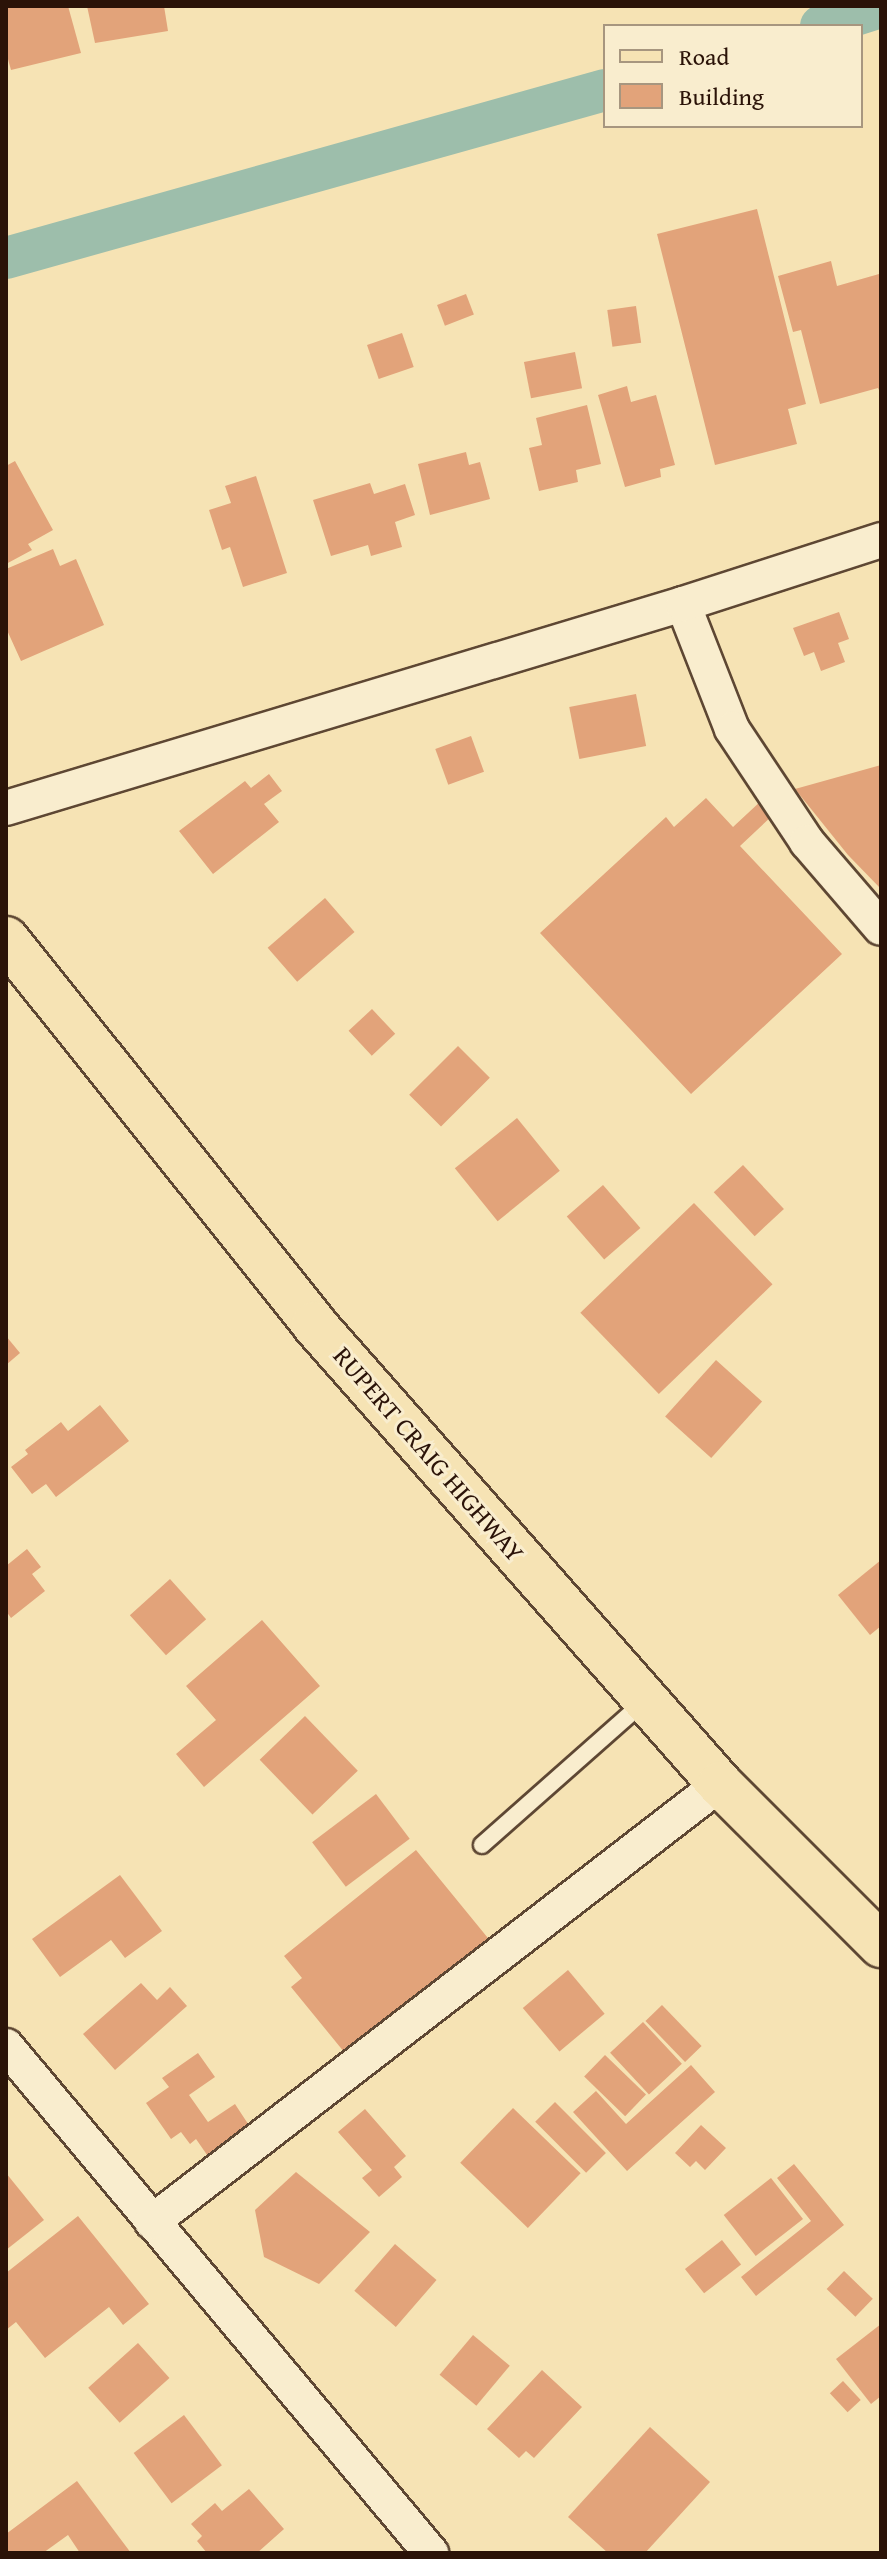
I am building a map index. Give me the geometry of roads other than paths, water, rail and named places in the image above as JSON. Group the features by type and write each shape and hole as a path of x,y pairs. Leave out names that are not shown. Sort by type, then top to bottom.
{"main road":[{"name":"RUPERT CRAIG HIGHWAY","path":"6,939 314,1324 720,1784 881,1945"}],"street":[{"path":"6,808 683,604 881,540"},
{"path":"683,604 732,729 807,842 881,928"},
{"path":"152,2222 720,1784"},
{"path":"6,2046 431,2553"}],"lane":[{"path":"482,1845 646,1700"}],"waterway":[{"path":"827,24 881,7"},
{"path":"6,258 603,91"}]}
